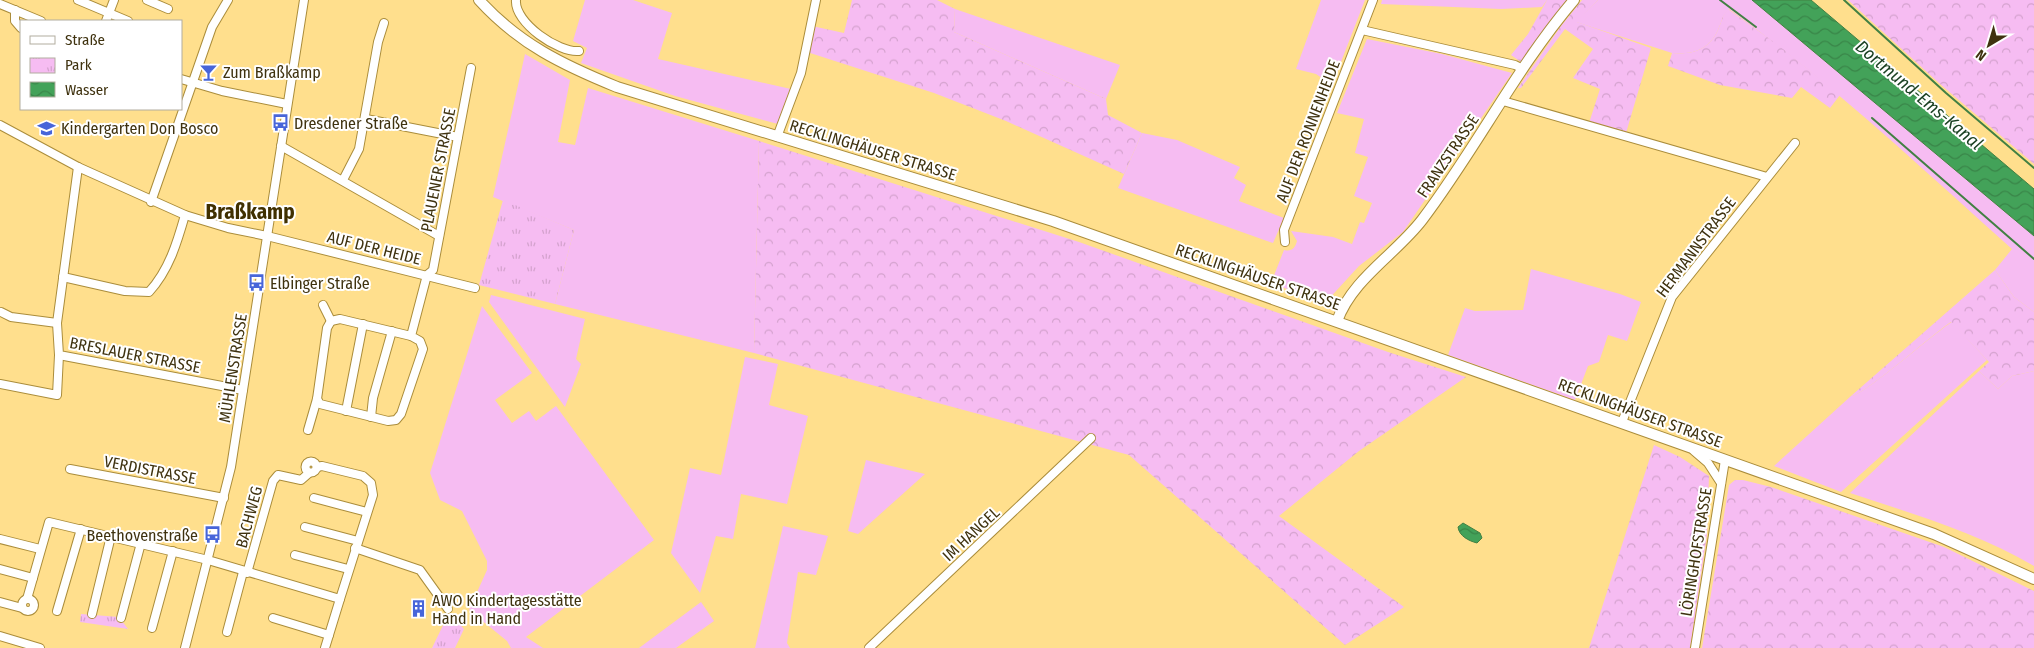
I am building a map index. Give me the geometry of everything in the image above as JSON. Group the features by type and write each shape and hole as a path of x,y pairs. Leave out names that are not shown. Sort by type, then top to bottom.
{"main road":[{"name":"RECKLINGHÄUSER STRASSE","path":"479,0 527,44 572,69 617,87 1053,221 1934,534 2034,579"},
{"name":"FRANZSTRASSE","path":"1337,321 1341,310 1369,273 1422,221 1546,36 1574,0"}],"street":[{"path":"78,0 108,17 123,20"},
{"path":"108,17 114,0"},
{"path":"147,0 168,9"},
{"path":"151,202 212,27 228,0"},
{"name":"MÜHLENSTRASSE","path":"185,648 224,498 244,390 304,0"},
{"path":"516,0 517,12 521,19 558,46 569,52 579,51"},
{"name":"RECKLINGHÄUSER STRASSE","path":"776,137 800,73 816,0"},
{"name":"AUF DER RONNENHEIDE","path":"1285,242 1284,230 1373,0"},
{"path":"3,3 39,20"},
{"path":"15,10 14,21 20,27"},
{"path":"343,180 360,149 378,42 384,23"},
{"path":"1362,30 1524,69"},
{"name":"PLAUENER STRASSE","path":"411,336 427,275 433,270 471,68"},
{"path":"182,79 222,91 287,104"},
{"path":"1503,101 1767,177"},
{"path":"366,119 458,137"},
{"path":"0,125 151,202 228,228 267,236"},
{"name":"HERMANNSTRASSE","path":"1622,422 1672,297 1795,143"},
{"path":"281,146 439,236"},
{"name":"BRESLAUER STRASSE","path":"78,166 57,323 59,354 244,390"},
{"path":"63,277 125,291 149,292 166,269 185,215"},
{"name":"AUF DER HEIDE","path":"267,236 475,288"},
{"path":"323,305 331,321"},
{"path":"0,312 11,317 57,323"},
{"path":"308,430 317,399 327,328 331,321 340,319 363,324 411,336 420,341 423,349 401,414 396,420 388,421 346,411 320,404 317,399"},
{"path":"346,411 363,324"},
{"path":"371,417 373,398 392,331"},
{"path":"0,384 57,394 59,354"},
{"name":"IM HANGEL","path":"869,648 1091,438"},
{"path":"1689,447 1708,463 1721,483"},
{"name":"LÖRINGHOFSTRASSE","path":"1695,648 1725,460"},
{"name":"BACHWEG","path":"245,572 273,481 278,475 301,480 309,473 314,472 316,467 322,466 363,476 371,483 373,495 367,512"},
{"name":"VERDISTRASSE","path":"70,468 224,498"},
{"path":"314,498 367,512 325,648"},
{"path":"0,602 22,608 23,601 27,599 49,522 208,560 340,599"},
{"path":"305,527 356,544 420,570 448,608"},
{"path":"57,611 81,529"},
{"path":"92,614 111,536"},
{"path":"0,539 40,549"},
{"path":"121,618 142,543"},
{"path":"152,628 173,552"},
{"path":"295,555 348,569"},
{"path":"0,570 33,578"},
{"path":"227,632 245,572"},
{"path":"273,618 329,635"},
{"path":"0,636 24,645 40,648"}],"green space":[{"path":"585,0 633,0 672,13 658,59 791,89 778,124 675,96 581,63 587,48 573,41"},
{"path":"852,0 937,0 955,9 954,32 1106,99 1108,115 1142,133 1124,174 1006,121 934,93 807,52 812,26 844,33"},
{"path":"1321,0 1365,0 1332,85 1316,74 1296,69"},
{"path":"1382,0 1547,0 1542,7 1501,9 1381,4"},
{"path":"1547,0 1567,0 1521,62 1511,55 1528,34"},
{"path":"1582,0 1598,0 1577,22 1651,48 1626,133 1589,123 1600,89 1573,78 1593,49 1565,29 1521,88 1518,88 1561,26"},
{"path":"1598,0 1752,0 2034,236 2034,312 2014,297 1995,270 2012,249 1838,95 1729,9 1723,16 1714,37 1705,47 1693,52 1672,53 1576,22"},
{"path":"1848,0 2034,0 2034,164 1940,84"},
{"path":"955,9 1120,65 1106,99 954,32"},
{"path":"1728,9 1778,45 1840,95 1830,108 1801,87 1792,98 1720,85 1668,66 1672,53 1693,52 1705,47 1714,37"},
{"path":"1367,39 1442,54 1512,73 1403,232 1359,266 1325,303 1271,283 1284,250 1291,250 1297,241 1291,231 1333,237 1352,244 1360,222 1364,223 1372,203 1354,196 1368,157 1355,153 1364,119 1337,113"},
{"path":"525,54 570,80 558,142 575,145 588,88 759,141 754,353 555,304 574,230 493,197"},
{"path":"1142,133 1177,140 1240,167 1234,178 1246,185 1239,201 1284,218 1273,243 1118,188"},
{"path":"759,141 1079,242 1388,352 1466,377 1359,451 1279,516 1404,607 1345,645 1129,455 754,353"},
{"path":"503,200 574,230 555,304 479,285"},
{"path":"1531,269 1620,294 1641,302 1627,341 1608,335 1599,362 1588,366 1575,400 1448,355 1465,308 1475,311 1523,310"},
{"path":"1995,270 2014,297 2034,312 2034,371 2012,376 1998,389 1979,371 1989,362 1951,322 1869,387 1851,396"},
{"path":"491,295 585,319 576,359 581,364 565,407 489,302"},
{"path":"482,306 532,373 495,400 512,423 529,411 536,421 556,406 654,540 526,637 543,648 511,648 507,641 469,610 487,570 487,561 462,511 440,500 430,473"},
{"path":"1952,322 1987,360 1841,492 1774,466 1851,396 1869,387"},
{"path":"745,357 778,364 769,405 808,416 787,504 741,494 733,539 716,536 700,593 671,553 690,468 721,475"},
{"path":"1979,371 1998,389 2012,376 2034,371 2034,566 1967,533 1850,493"},
{"path":"1654,445 1680,457 1709,476 1707,534 1690,648 1589,648"},
{"path":"866,460 925,474 858,534 848,531"},
{"path":"1735,480 1743,480 1771,487 1944,547 2034,591 2034,648 1702,648 1729,485"},
{"path":"783,526 828,536 816,575 798,572 787,643 790,648 755,648"},
{"path":"701,602 714,621 676,648 639,648"},
{"path":"449,613 464,629 455,648 432,648"},
{"path":"81,614 119,617 128,629 80,622"}],"water":[{"name":"Dortmund-Ems-Kanal","path":"1752,0 1811,0 2034,189 2034,236"},
{"path":"1463,523 1480,533 1482,538 1477,543 1460,533 1458,527"}],"waterway":[{"path":"1720,0 1756,27"},
{"name":"Dortmund-Ems-Kanal","path":"1844,0 1946,93 2034,168"},
{"path":"1872,118 2034,259"}],"place":[{"name":"Zum Braßkamp","path":"209,72"},
{"name":"Dresdener Straße","path":"280,123"},
{"name":"Kindergarten Don Bosco","path":"47,128"},
{"name":"Elbinger Straße","path":"256,283"},
{"name":"Beethovenstraße","path":"212,535"},
{"name":"AWO Kindertagesstätte Hand in Hand","path":"418,609"}],"district":[{"name":"Braßkamp","path":"250,212"}]}
